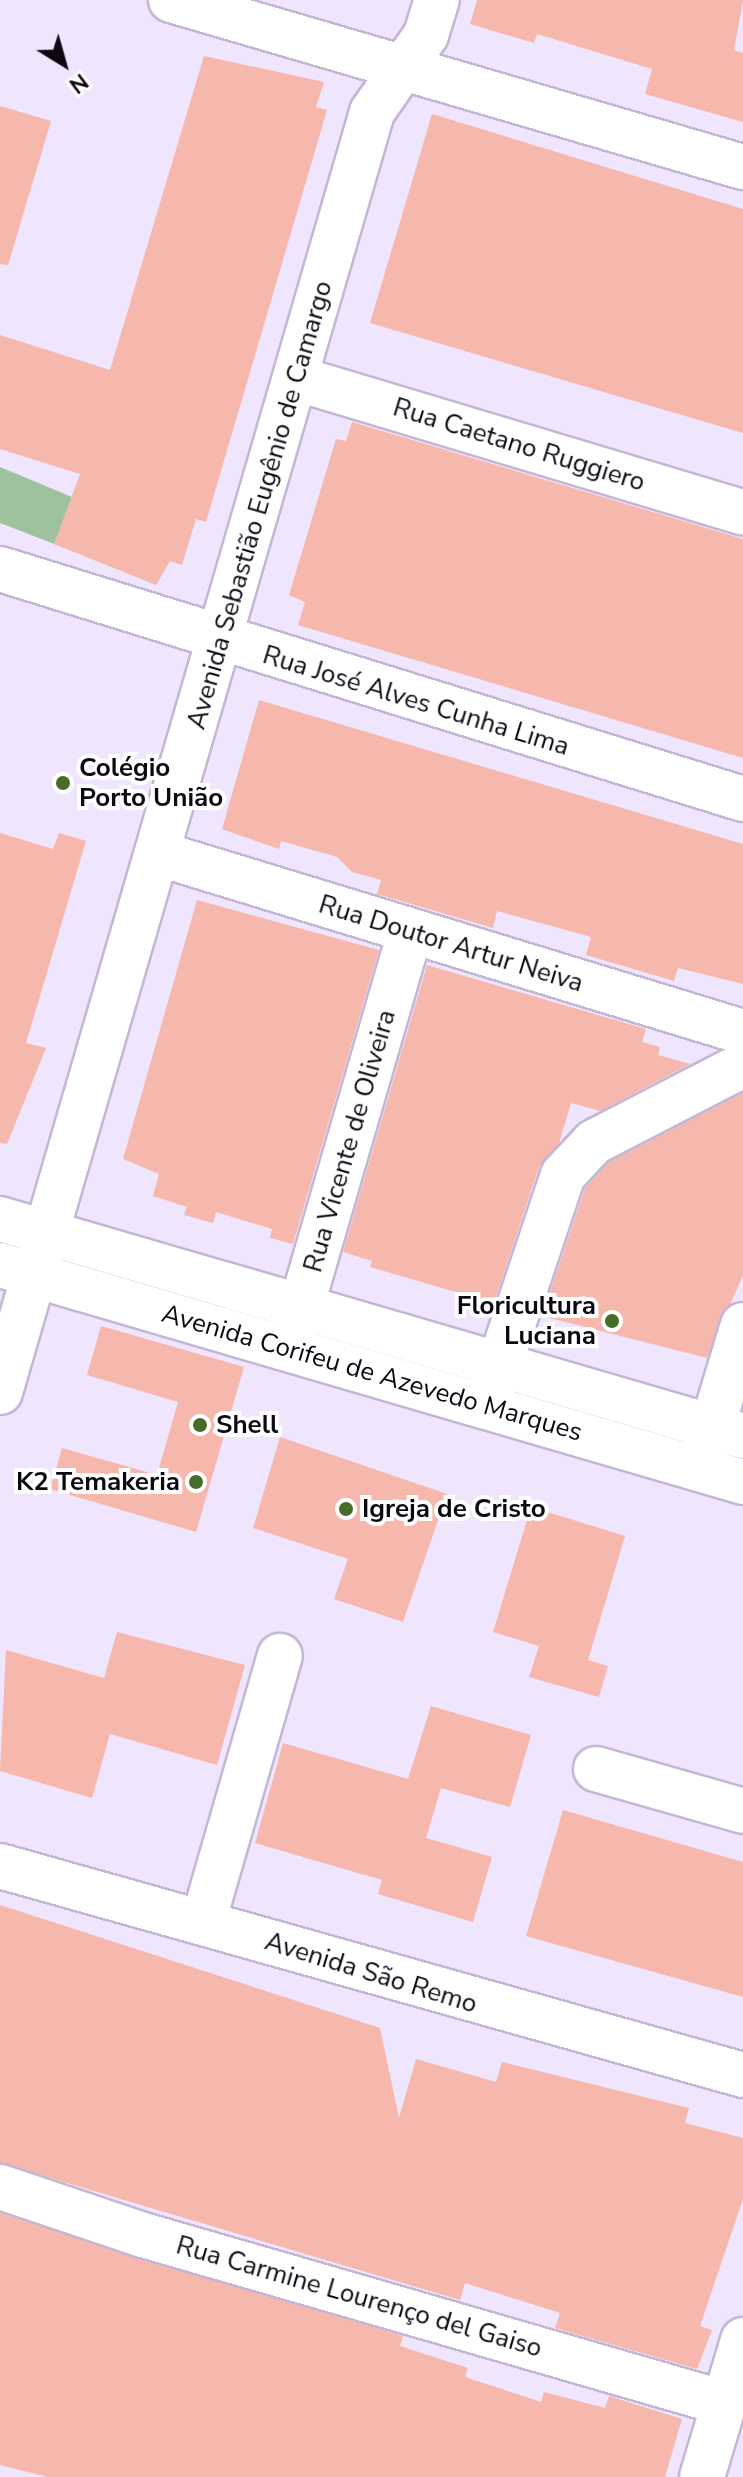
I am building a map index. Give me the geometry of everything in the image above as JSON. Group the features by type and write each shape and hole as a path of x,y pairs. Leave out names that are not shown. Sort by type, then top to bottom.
{"street":[{"path":"171,0 743,167"},
{"name":"Avenida Sebastião Eugênio de Camargo","path":"0,1392 17,1270 46,1232 223,643 372,112 426,35 437,0"},
{"name":"Rua Caetano Ruggiero","path":"295,378 743,512"},
{"name":"Rua José Alves Cunha Lima","path":"0,569 223,643 743,799"},
{"name":"Rua Doutor Artur Neiva","path":"160,854 410,933 743,1032"},
{"name":"Rua Vicente de Oliveira","path":"289,1349 410,933"},
{"path":"486,1407 563,1175 577,1157 743,1065"},
{"name":"Avenida Corifeu de Azevedo Marques","path":"0,1219 728,1432"},
{"name":"Avenida Corifeu de Azevedo Marques","path":"17,1270 743,1482"},
{"path":"699,1470 728,1432 743,1325"},
{"path":"203,1922 280,1656"},
{"path":"596,1769 743,1811"},
{"name":"Avenida São Remo","path":"0,1866 203,1922 443,1996 743,2075"},
{"name":"Rua Carmine Lourenço del Gaiso","path":"0,2187 143,2235 724,2403"},
{"path":"702,2477 743,2340"}],"green space":[{"path":"0,467 72,497 57,545 0,523"}],"building":[{"path":"477,0 743,0 734,50 743,53 743,122 645,94 652,69 537,34 534,43 470,24"},
{"path":"204,56 324,82 316,107 327,110 206,522 196,519 182,565 170,561 156,585 54,544 80,474 0,449 0,335 110,370"},
{"path":"0,106 51,121 8,265 0,264"},
{"path":"432,114 743,209 743,433 370,323"},
{"path":"352,422 743,539 743,758 298,625 305,602 289,595 336,439 346,441"},
{"path":"259,700 743,844 743,984 678,968 674,981 586,955 591,937 497,911 493,928 377,894 381,880 352,872 337,857 281,841 279,849 222,829"},
{"path":"0,833 53,849 59,833 86,841 26,1043 46,1048 7,1144 0,1143"},
{"path":"197,900 379,950 293,1244 270,1238 272,1229 216,1212 213,1223 184,1215 187,1207 153,1196 159,1174 123,1159"},
{"path":"427,965 646,1029 642,1042 660,1047 658,1055 690,1064 600,1111 571,1103 559,1143 539,1167 494,1303 370,1267 372,1261 343,1252"},
{"path":"743,1093 743,1275 707,1358 542,1316 585,1188 609,1162"},
{"name":"Shell","path":"101,1326 244,1367 196,1532 50,1489 62,1448 157,1475 178,1402 87,1375"},
{"path":"280,1437 447,1494 403,1622 334,1599 348,1559 253,1528"},
{"path":"531,1507 625,1536 588,1660 608,1666 599,1697 529,1677 539,1646 493,1632"},
{"path":"117,1632 245,1665 217,1765 110,1734 92,1798 0,1771 6,1650 104,1678"},
{"path":"431,1706 531,1735 510,1807 441,1788 426,1838 492,1857 473,1922 378,1894 382,1880 255,1843 283,1743 408,1779"},
{"path":"563,1810 743,1862 743,1997 526,1936"},
{"path":"0,1905 380,2028 399,2118 416,2059 496,2082 502,2062 689,2108 685,2123 743,2138 743,2199 700,2326 712,2330 697,2369 555,2328 560,2313 465,2283 460,2300 0,2163"},
{"path":"0,2213 403,2336 400,2346 468,2368 465,2377 541,2402 544,2392 605,2408 609,2396 682,2419 665,2477 48,2477 0,2465"}],"place":[{"name":"Colégio Porto União","path":"63,783"},
{"name":"Floricultura Luciana","path":"612,1321"},
{"name":"Shell","path":"200,1425"},
{"name":"K2 Temakeria","path":"196,1482"},
{"name":"Igreja de Cristo","path":"346,1509"}]}
